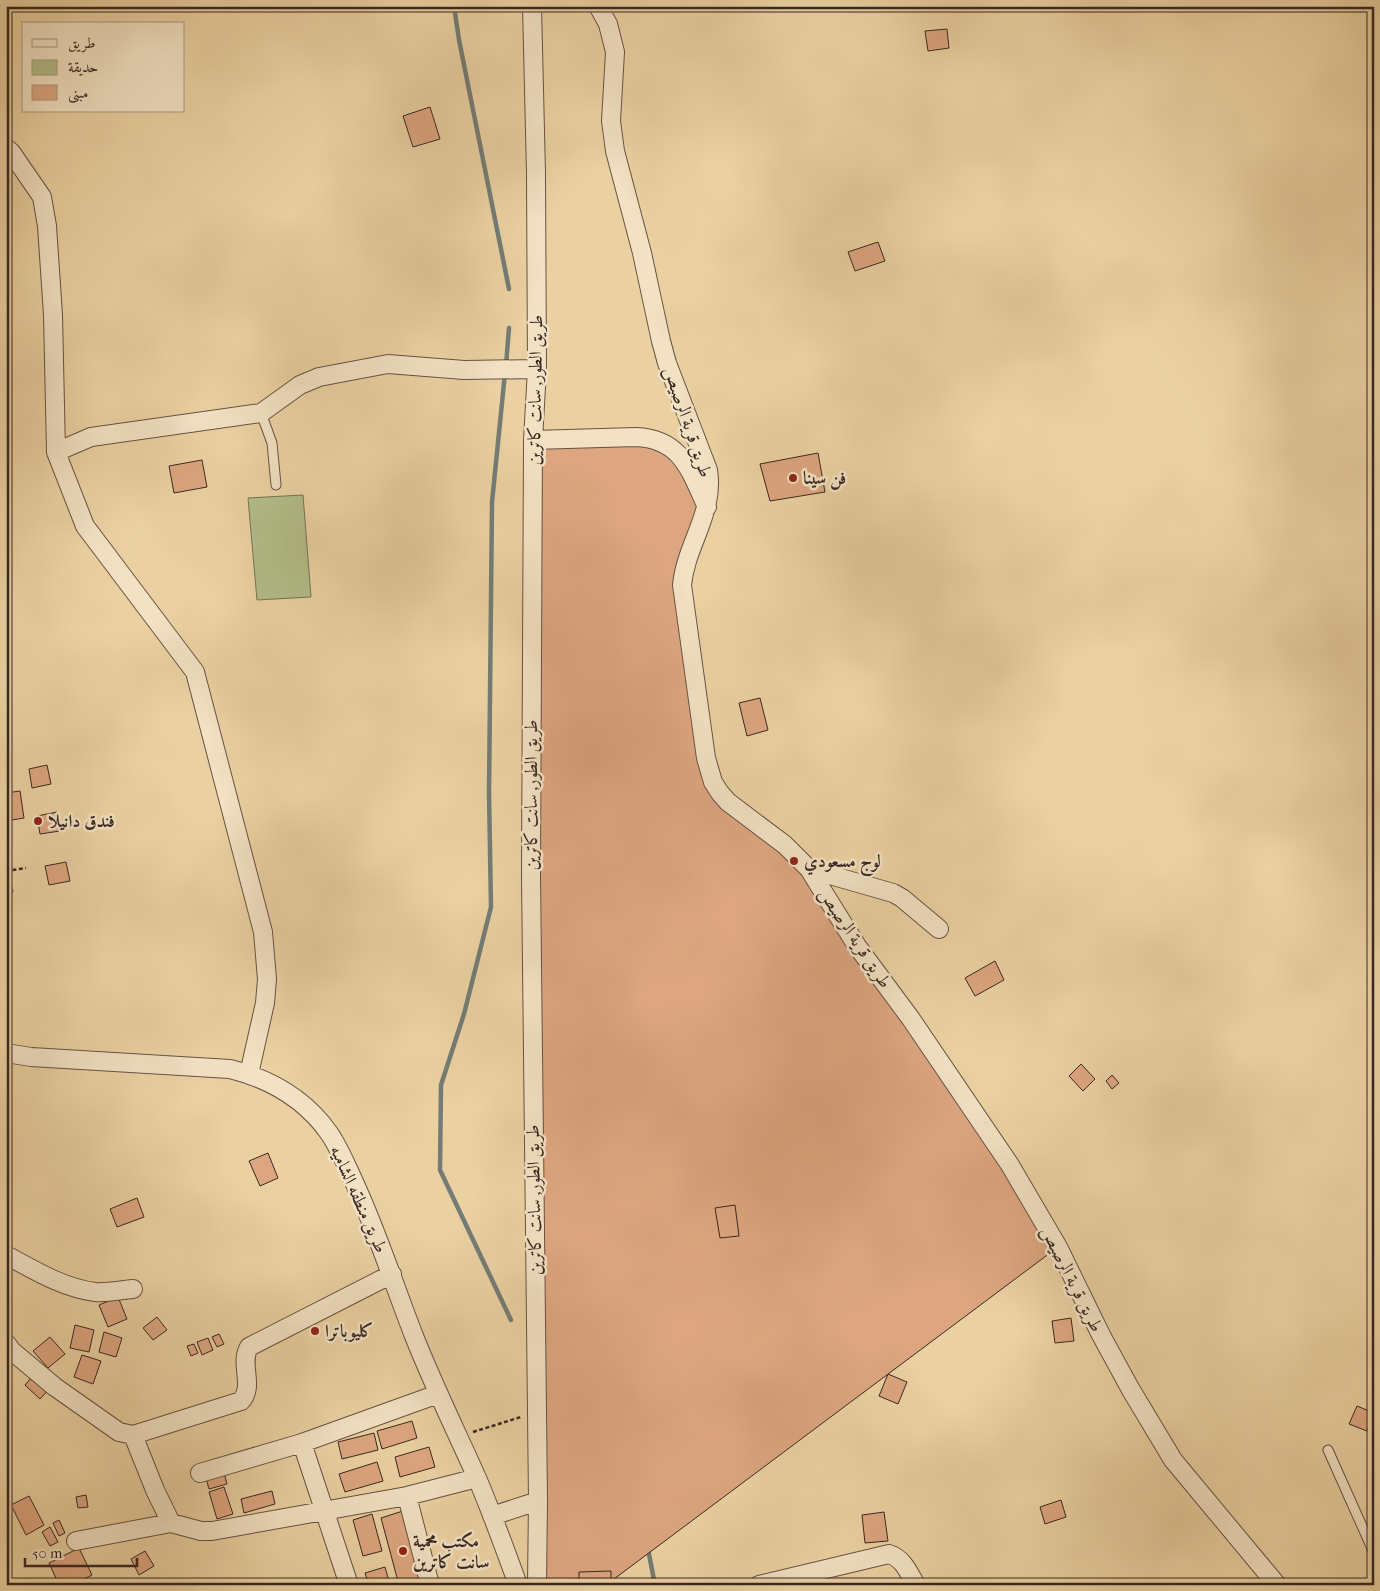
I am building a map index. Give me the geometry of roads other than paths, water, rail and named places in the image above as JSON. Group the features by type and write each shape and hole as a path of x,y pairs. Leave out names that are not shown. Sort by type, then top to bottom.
{"street":[{"name":"طريق الطور, سانت كاترين","path":"532,6 536,173 537,369 533,440 531,875 538,1500 537,1585"},
{"name":"طريق قرية الرصيص","path":"601,8 608,24 615,52 611,121 614,151 642,253 667,363 708,470 710,488 707,507 686,565 682,585 708,771 720,793 728,802 785,845 809,869 857,946 911,1019 1010,1164 1058,1247 1101,1335 1131,1390 1173,1460 1277,1585"},
{"path":"6,148 11,152 42,197 47,226 53,315 56,452 85,526 195,672 263,932 267,971 265,1003 249,1074"},
{"path":"56,452 91,437 261,412 310,380 388,364 464,370 537,369"},
{"path":"533,440 636,437 660,441 670,446 687,464 707,507"},
{"path":"809,869 893,893 939,928"},
{"name":"طريق منطقه الشاميه","path":"6,1053 32,1057 230,1069 249,1074 272,1084 294,1097 313,1114 330,1134 364,1204 438,1394 477,1478 518,1585"},
{"path":"6,1255 45,1276 74,1288 96,1292 133,1289"},
{"path":"6,1343 56,1387 118,1432 133,1435 241,1401 247,1391 246,1354 249,1347 392,1274"},
{"path":"200,1473 302,1443 438,1394"},
{"path":"133,1435 155,1490 171,1523"},
{"path":"302,1443 349,1585"},
{"path":"76,1541 171,1523 201,1531 212,1531 407,1496 477,1478"},
{"path":"407,1496 430,1585"},
{"path":"492,1516 538,1500"},
{"path":"759,1585 883,1554 898,1558 916,1585"}],"lane":[{"path":"261,412 272,443 276,485"},
{"path":"1328,1450 1374,1553"}],"waterway":[{"path":"454,6 459,40 509,289"},
{"path":"506,365 509,328"},
{"path":"505,373 492,502 489,793 491,907 464,1014 441,1085 440,1170 511,1320"},
{"path":"648,1549 655,1585"}],"place":[{"name":"فن سينا","path":"793,478"},
{"name":"فندق دانيلا","path":"38,821"},
{"name":"لوج مسعودي","path":"794,861"},
{"name":"كليوباترا","path":"315,1331"},
{"name":"مكتب محمية سانت كاترين","path":"403,1551"}]}
